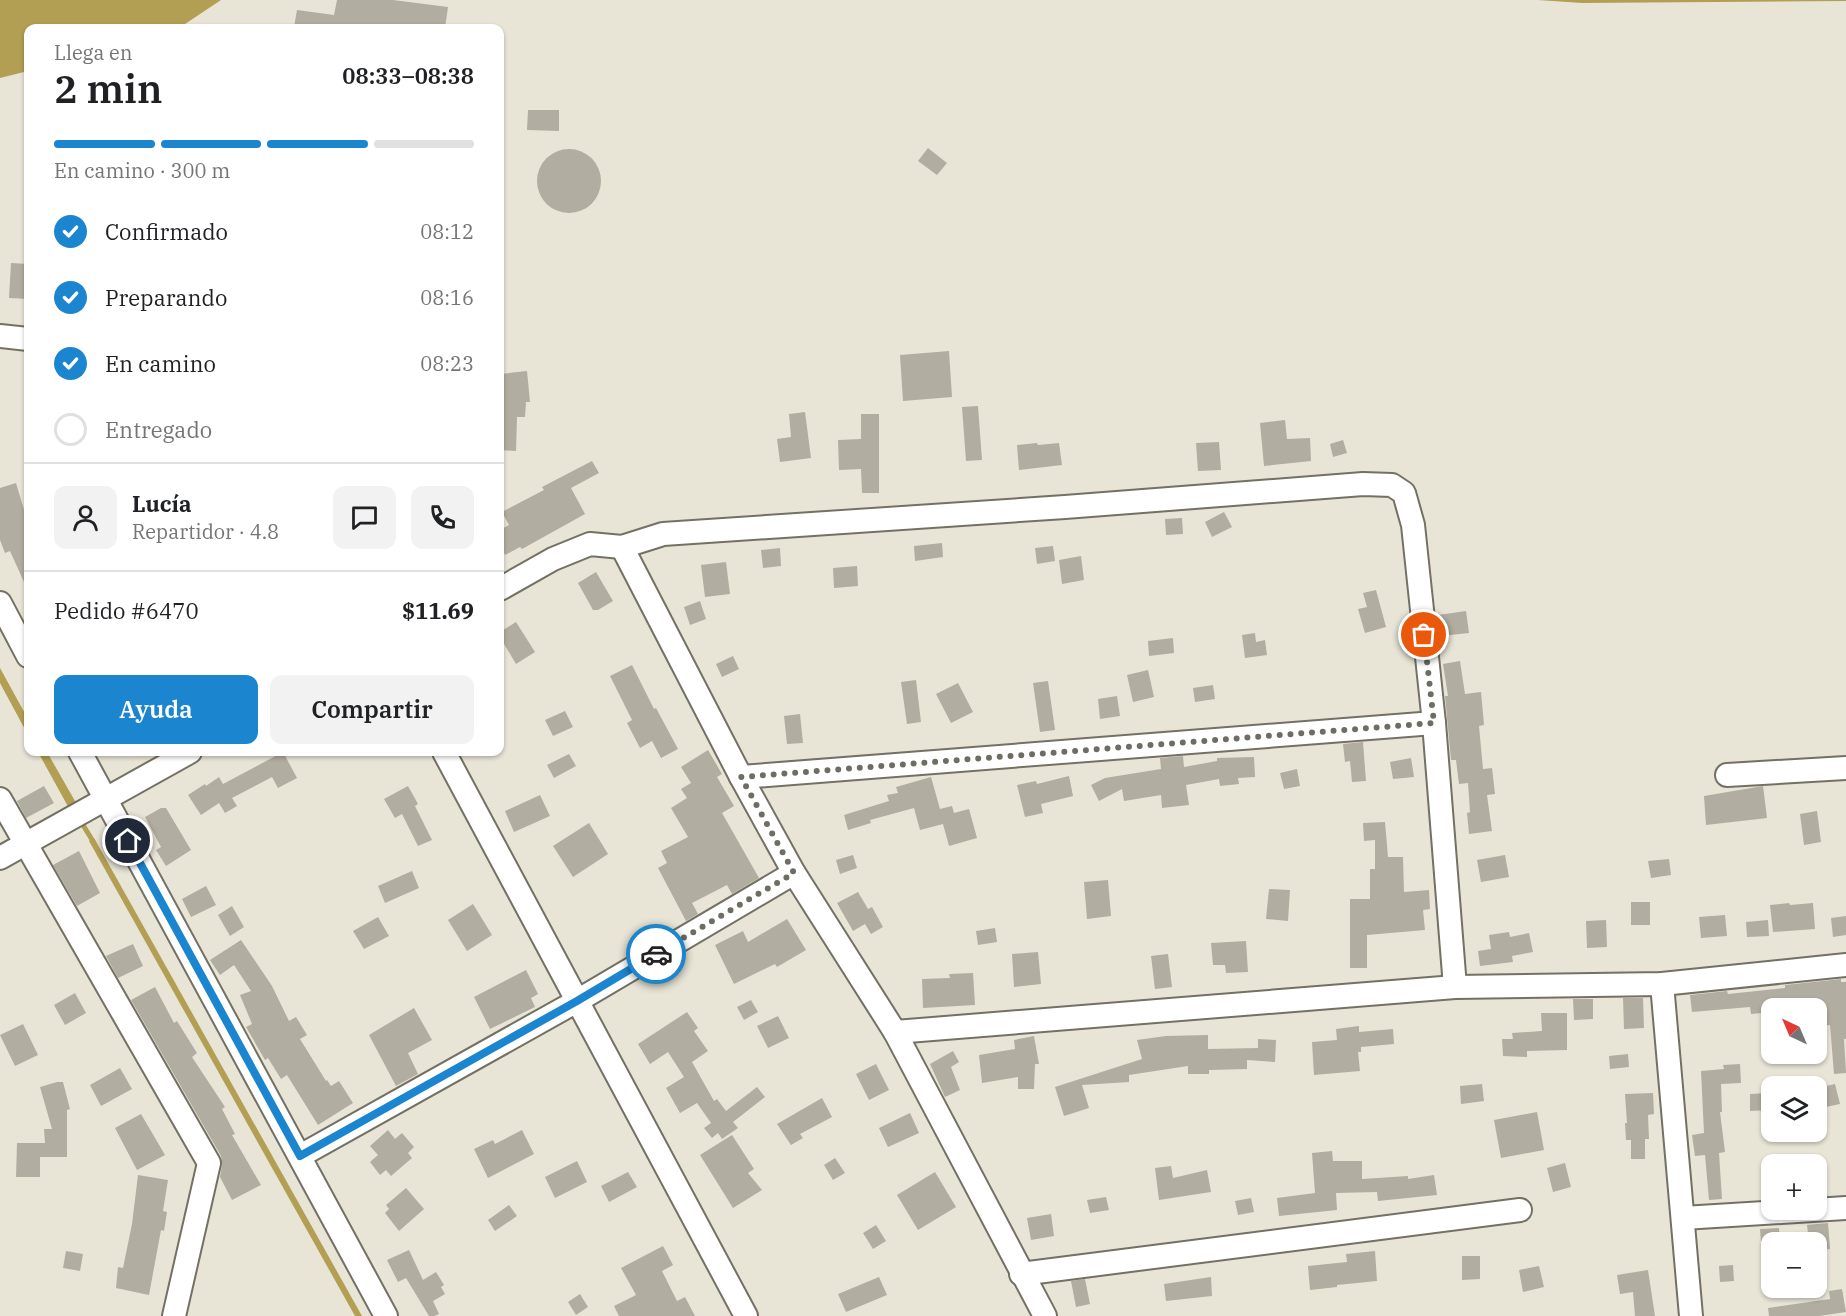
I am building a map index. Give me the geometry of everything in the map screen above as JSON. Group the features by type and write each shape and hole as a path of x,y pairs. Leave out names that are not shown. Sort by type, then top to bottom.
{"street":[{"path":"0,336 24,339"},
{"path":"504,587 553,559 590,544 622,547 663,534 1363,484 1392,485 1404,493 1413,525 1434,723 1455,987"},
{"path":"622,547 741,777 794,873 895,1032 1045,1316"},
{"path":"0,603 24,648"},
{"path":"741,777 1434,723"},
{"path":"82,756 386,1316"},
{"path":"0,858 183,756"},
{"path":"446,756 746,1316"},
{"path":"1727,775 1846,768"},
{"path":"0,799 209,1164 174,1316"},
{"path":"300,1156 577,1001 794,873"},
{"path":"895,1032 1455,987 1662,984 1846,965"},
{"path":"1662,984 1691,1316"},
{"path":"1683,1218 1846,1208"},
{"path":"1021,1274 1520,1210"}],"shaded area":[{"path":"0,0 221,0 185,24 24,24 24,72 0,78"},
{"path":"1538,0 1846,0 1846,1 1582,3"},
{"path":"0,668 24,712 24,728 0,683"},
{"path":"40,756 49,756 79,808 71,812"},
{"path":"94,838 362,1316 355,1316 89,841"}],"building":[{"path":"337,0 393,0 448,7 446,24 295,24 297,10 334,15"},
{"path":"528,110 559,110 559,131 527,130"},
{"path":"928,148 947,163 937,175 918,161"},
{"path":"569,149 587,155 595,163 601,181 595,199 587,207 569,213 551,207 543,199 537,181 543,163 551,155"},
{"path":"11,263 24,264 24,299 9,298"},
{"path":"949,351 952,397 903,401 900,355"},
{"path":"527,371 530,402 526,402 525,417 517,417 516,451 504,450 504,374"},
{"path":"978,406 982,460 966,461 962,407"},
{"path":"805,412 811,458 780,462 777,439 791,437 789,414"},
{"path":"861,414 879,414 879,493 862,493 861,469 839,470 838,440 861,439"},
{"path":"1285,420 1287,439 1310,438 1311,461 1264,466 1260,423"},
{"path":"1343,440 1347,453 1333,457 1330,444"},
{"path":"1219,442 1221,470 1198,471 1196,443"},
{"path":"1037,443 1038,445 1059,443 1062,465 1019,470 1017,445"},
{"path":"592,461 599,473 571,488 585,514 522,549 520,547 505,555 504,528 509,525 504,511 544,490 542,487"},
{"path":"16,483 24,510 24,582 10,551 5,553 0,540 0,488"},
{"path":"1224,512 1232,527 1212,537 1205,522"},
{"path":"1182,518 1183,534 1166,535 1165,519"},
{"path":"942,543 943,557 915,561 914,546"},
{"path":"1053,546 1055,561 1037,564 1035,548"},
{"path":"780,548 781,566 763,568 761,550"},
{"path":"1081,556 1084,580 1062,584 1059,560"},
{"path":"726,562 730,594 705,597 701,565"},
{"path":"857,566 858,586 834,588 833,568"},
{"path":"596,572 613,601 598,610 593,610 578,583"},
{"path":"1376,590 1386,627 1365,633 1358,609 1367,607 1363,593"},
{"path":"700,601 706,619 690,625 684,607"},
{"path":"1466,611 1469,633 1441,636 1438,615"},
{"path":"516,622 535,652 516,664 504,644 504,630"},
{"path":"1255,633 1256,642 1265,640 1267,655 1245,658 1242,635"},
{"path":"1173,638 1174,653 1149,656 1148,641"},
{"path":"733,656 739,669 722,677 716,664"},
{"path":"1460,661 1465,694 1481,692 1484,725 1479,726 1483,769 1492,768 1495,794 1487,795 1492,831 1469,834 1468,783 1459,784 1456,760 1451,760 1445,696 1448,696 1443,664"},
{"path":"632,665 654,709 656,708 678,749 661,758 652,741 640,748 627,723 632,720 610,676"},
{"path":"1148,670 1154,697 1133,702 1127,675"},
{"path":"916,680 921,722 907,724 901,682"},
{"path":"1048,681 1055,730 1040,732 1033,683"},
{"path":"958,683 973,712 951,723 936,694"},
{"path":"1213,685 1215,699 1195,702 1193,688"},
{"path":"1117,696 1120,716 1100,719 1098,699"},
{"path":"565,711 573,727 553,736 545,720"},
{"path":"800,714 803,743 787,744 784,716"},
{"path":"1363,742 1366,781 1352,782 1350,761 1345,762 1343,744"},
{"path":"708,750 722,774 717,777 734,806 722,813 759,878 732,894 727,885 692,903 698,914 686,921 658,868 667,863 661,851 688,837 671,808 687,798 681,789 691,783 681,767"},
{"path":"569,754 576,766 554,778 547,765"},
{"path":"276,756 285,756 297,778 278,788 272,777 232,798 237,806 225,813 219,803 201,815 188,795 219,777 223,784"},
{"path":"1183,756 1184,767 1217,761 1217,758 1254,757 1255,777 1238,778 1239,784 1220,786 1219,779 1186,785 1189,805 1162,808 1161,795 1124,801 1122,789 1099,801 1091,785 1105,778 1161,769 1160,758"},
{"path":"1411,758 1414,777 1393,779 1390,762"},
{"path":"1297,769 1300,786 1284,789 1280,773"},
{"path":"1069,776 1073,796 1041,804 1043,813 1025,817 1017,785 1036,781 1037,784"},
{"path":"931,777 940,809 952,806 954,813 969,809 977,838 949,846 943,824 920,830 914,808 870,820 871,823 848,830 844,815 889,801 887,795 898,793 896,787"},
{"path":"44,786 54,803 26,818 17,801"},
{"path":"408,786 418,804 415,806 432,840 418,846 402,814 395,818 384,799"},
{"path":"1763,786 1767,818 1706,825 1704,796"},
{"path":"540,795 550,816 514,832 505,811"},
{"path":"161,808 166,808 191,850 166,866 156,850 161,847 145,817"},
{"path":"1817,811 1821,842 1804,845 1800,814"},
{"path":"1385,822 1388,857 1403,857 1404,892 1429,890 1430,909 1423,910 1425,930 1367,935 1367,968 1350,968 1350,899 1370,899 1370,869 1375,869 1375,840 1364,841 1363,823"},
{"path":"589,823 608,854 573,877 553,846"},
{"path":"79,851 100,893 77,906 53,865"},
{"path":"853,855 857,868 840,874 836,860"},
{"path":"1505,855 1509,877 1481,882 1477,860"},
{"path":"1669,859 1671,875 1651,878 1648,861"},
{"path":"412,871 419,888 385,903 378,886"},
{"path":"1108,880 1111,916 1087,919 1084,882"},
{"path":"206,886 216,905 191,917 182,899"},
{"path":"1269,889 1290,890 1288,921 1266,919"},
{"path":"858,892 868,909 872,907 883,927 871,934 865,924 853,931 837,903"},
{"path":"1631,902 1650,902 1650,925 1631,925"},
{"path":"1789,903 1790,905 1813,903 1815,929 1773,932 1770,905"},
{"path":"473,904 492,935 467,951 448,920"},
{"path":"232,906 244,927 230,936 218,915"},
{"path":"1725,915 1727,936 1701,938 1699,917"},
{"path":"1846,916 1846,935 1833,937 1831,918"},
{"path":"378,917 389,936 364,949 353,931"},
{"path":"787,919 806,950 777,967 775,964 734,984 715,945 743,931 748,942"},
{"path":"1606,920 1607,947 1587,948 1586,921"},
{"path":"1768,920 1769,936 1747,937 1746,922"},
{"path":"995,928 997,942 978,945 976,931"},
{"path":"1509,932 1510,937 1529,933 1533,952 1512,956 1513,962 1480,966 1478,951 1491,949 1489,935"},
{"path":"241,940 272,986 289,1021 296,1017 307,1035 300,1039 326,1081 331,1086 339,1081 353,1103 318,1125 287,1075 281,1079 268,1058 265,1060 246,1027 252,1024 240,995 251,991 234,965 220,975 210,960"},
{"path":"1246,941 1248,972 1226,973 1225,965 1213,965 1211,943"},
{"path":"133,944 143,966 118,978 106,956"},
{"path":"1038,952 1041,984 1014,987 1012,954"},
{"path":"1168,954 1172,987 1155,989 1151,956"},
{"path":"526,970 538,994 531,998 535,1007 490,1029 474,997"},
{"path":"973,973 975,1005 923,1008 922,979 950,978 949,974"},
{"path":"1841,979 1841,982 1846,982 1846,1039 1844,1039 1846,1073 1834,1074 1830,1025 1827,1025 1827,998 1761,998 1761,1013 1751,1014 1750,1007 1692,1012 1690,995 1785,988 1785,985"},
{"path":"155,987 174,1023 177,1021 197,1053 192,1057 225,1107 222,1109 235,1134 232,1135 261,1185 232,1200 220,1177 221,1156 131,1000"},
{"path":"75,993 86,1013 65,1025 54,1005"},
{"path":"1623,998 1643,998 1644,1028 1624,1029"},
{"path":"1573,999 1593,999 1593,1019 1574,1020"},
{"path":"751,1000 758,1012 744,1020 737,1007"},
{"path":"414,1008 432,1040 408,1053 418,1074 396,1086 369,1035"},
{"path":"687,1012 698,1028 694,1031 708,1051 692,1062 714,1101 717,1099 726,1111 757,1087 765,1097 733,1122 738,1128 722,1139 718,1133 712,1138 704,1128 711,1123 697,1103 680,1113 666,1088 684,1077 668,1052 650,1064 638,1044"},
{"path":"1541,1013 1567,1013 1567,1050 1527,1051 1527,1057 1503,1056 1502,1039 1513,1039 1512,1033 1542,1031"},
{"path":"778,1016 789,1038 768,1048 757,1026"},
{"path":"23,1024 38,1055 15,1066 0,1035"},
{"path":"1359,1026 1359,1032 1393,1029 1394,1044 1361,1047 1361,1052 1358,1052 1360,1071 1314,1075 1312,1042 1337,1040 1336,1029"},
{"path":"1208,1035 1208,1049 1258,1048 1258,1039 1276,1040 1275,1062 1247,1060 1247,1069 1209,1070 1209,1074 1188,1074 1188,1066 1129,1075 1129,1082 1082,1085 1089,1108 1064,1116 1055,1087 1142,1059 1137,1040 1166,1036"},
{"path":"1034,1036 1039,1064 1035,1064 1034,1089 1018,1089 1018,1077 982,1083 979,1055 1015,1049 1014,1040"},
{"path":"953,1051 959,1062 951,1067 960,1090 945,1097 930,1064"},
{"path":"1628,1054 1629,1067 1610,1069 1609,1056"},
{"path":"876,1064 889,1090 869,1100 856,1074"},
{"path":"1740,1064 1741,1083 1721,1084 1722,1112 1720,1112 1725,1152 1719,1153 1722,1199 1709,1200 1705,1155 1695,1156 1692,1135 1704,1133 1701,1071 1724,1069 1723,1065"},
{"path":"120,1068 132,1089 101,1106 90,1085"},
{"path":"63,1082 70,1109 67,1110 67,1157 40,1157 40,1177 16,1177 17,1143 45,1143 44,1129 52,1129 40,1087"},
{"path":"1482,1084 1484,1101 1461,1104 1460,1086"},
{"path":"1835,1084 1840,1104 1827,1107 1827,1086"},
{"path":"1653,1093 1654,1114 1648,1115 1649,1139 1645,1139 1645,1159 1631,1159 1631,1140 1626,1140 1625,1094"},
{"path":"1761,1093 1761,1110 1750,1111 1750,1094"},
{"path":"822,1098 832,1117 800,1134 803,1138 791,1145 777,1124"},
{"path":"1537,1112 1544,1150 1501,1158 1494,1120"},
{"path":"910,1113 919,1133 888,1147 879,1128"},
{"path":"141,1114 165,1155 137,1170 115,1128"},
{"path":"388,1130 395,1139 402,1133 414,1147 408,1153 412,1158 391,1176 386,1170 380,1175 370,1162 378,1155 370,1146"},
{"path":"522,1130 534,1154 488,1178 474,1149 493,1140 495,1144"},
{"path":"732,1135 754,1169 748,1173 762,1190 733,1208 700,1155"},
{"path":"1332,1151 1333,1161 1362,1161 1362,1179 1408,1176 1408,1179 1434,1175 1437,1195 1378,1201 1377,1192 1336,1193 1337,1210 1279,1216 1277,1198 1315,1193 1312,1153"},
{"path":"835,1158 845,1173 833,1180 824,1165"},
{"path":"577,1161 587,1182 555,1198 545,1177"},
{"path":"1565,1163 1571,1187 1553,1192 1547,1168"},
{"path":"1171,1166 1173,1178 1207,1170 1211,1192 1159,1200 1155,1168"},
{"path":"628,1172 637,1187 609,1202 601,1186"},
{"path":"935,1172 956,1207 918,1230 897,1195"},
{"path":"138,1175 168,1180 163,1211 167,1212 164,1231 161,1230 149,1295 116,1288 118,1267 123,1268 132,1224"},
{"path":"406,1188 424,1209 399,1231 385,1213 389,1209 386,1205"},
{"path":"1106,1197 1109,1210 1090,1213 1087,1200"},
{"path":"1251,1198 1254,1212 1238,1215 1235,1201"},
{"path":"509,1205 517,1216 495,1231 488,1220"},
{"path":"1051,1214 1054,1236 1031,1240 1027,1218"},
{"path":"1828,1223 1830,1249 1827,1249 1827,1232 1808,1232 1807,1225"},
{"path":"876,1225 886,1241 873,1249 863,1233"},
{"path":"1779,1228 1779,1232 1761,1232 1761,1242 1760,1229"},
{"path":"663,1246 673,1265 662,1271 677,1301 685,1297 695,1316 619,1316 614,1306 636,1295 621,1268"},
{"path":"409,1250 423,1280 436,1272 444,1285 441,1287 445,1294 433,1301 439,1314 429,1316 406,1278 398,1282 387,1260"},
{"path":"66,1251 83,1254 80,1271 63,1268"},
{"path":"1375,1251 1377,1281 1310,1290 1308,1266 1347,1262 1346,1254"},
{"path":"1462,1256 1480,1256 1480,1279 1462,1280"},
{"path":"1733,1265 1734,1281 1720,1282 1719,1266"},
{"path":"1539,1266 1544,1287 1523,1292 1519,1270"},
{"path":"1648,1270 1655,1316 1635,1316 1633,1292 1620,1294 1617,1275"},
{"path":"879,1277 887,1295 846,1312 838,1294"},
{"path":"1211,1277 1212,1296 1166,1301 1164,1284"},
{"path":"1085,1279 1090,1304 1076,1307 1071,1281"},
{"path":"1842,1289 1846,1312 1819,1316 1769,1316 1768,1308 1830,1299 1829,1291"},
{"path":"580,1294 588,1307 576,1315 568,1302"}],"waterway":[{"path":"80,820 94,843"}],"way so far":[{"path":"656,954 794,873 741,777 1434,723 1424,635"}],"route":[{"path":"128,841 300,1156 577,1001 656,954"}]}
